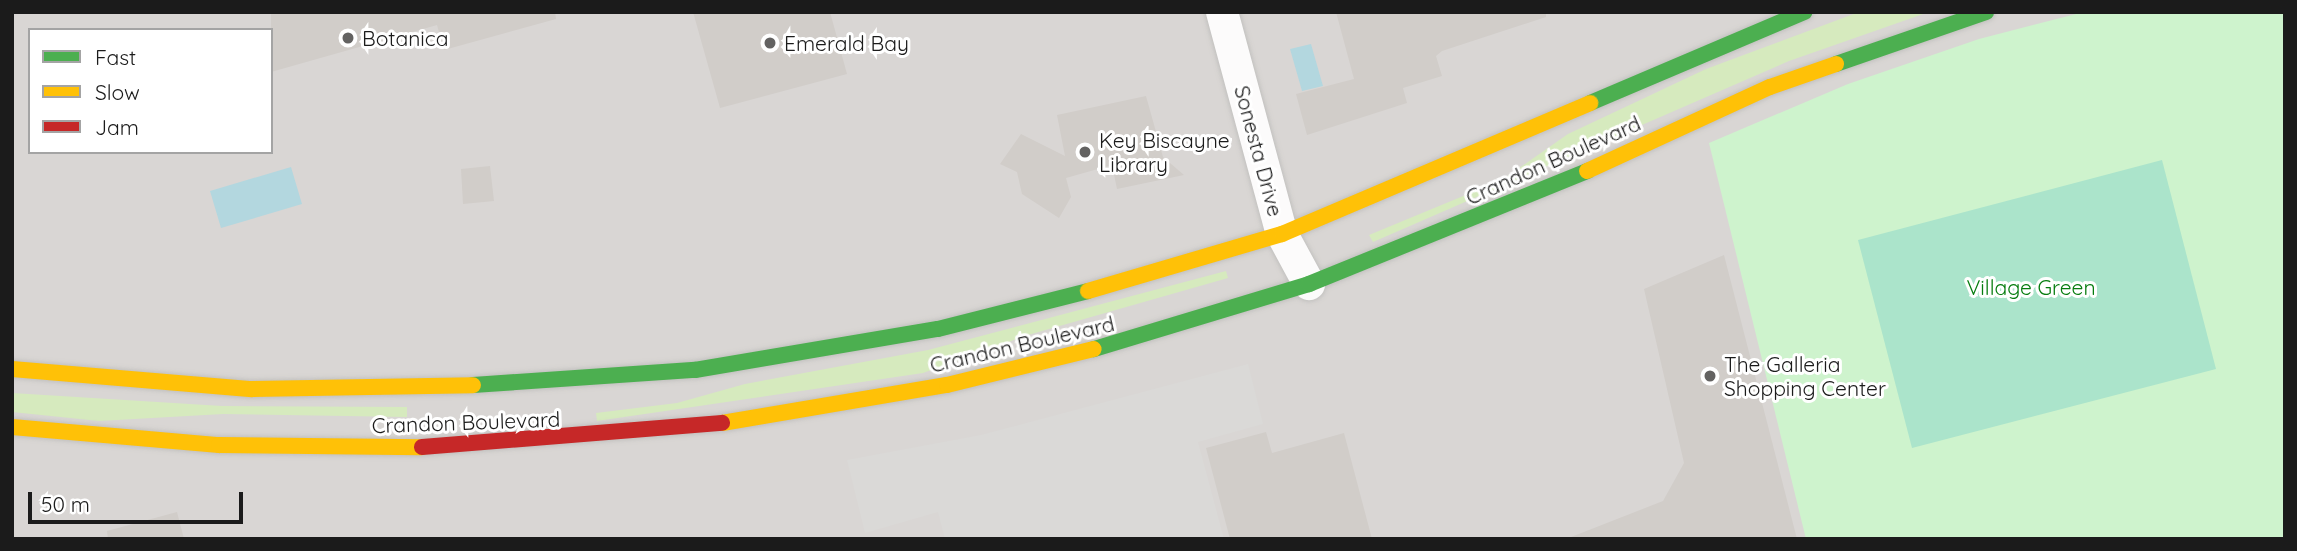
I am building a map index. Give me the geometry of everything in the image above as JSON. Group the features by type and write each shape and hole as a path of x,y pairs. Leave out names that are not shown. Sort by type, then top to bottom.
{"main road":[{"name":"Crandon Boulevard","path":"12,369 252,389 537,384 695,370 939,328 1129,281 1282,234 1804,12"},
{"name":"Crandon Boulevard","path":"12,427 247,446 418,447 635,434 820,410 947,385 1120,343 1309,284 1552,187 1770,87 1986,12"}],"street":[{"name":"Sonesta Drive","path":"1222,12 1282,234 1309,284"}],"shaded area":[{"path":"12,12 2285,12 2285,539 12,539"},
{"path":"1248,364 1263,424 1198,442 1224,539 945,539 938,512 865,533 847,460 981,435"}],"green space":[{"path":"1859,12 1929,12 1789,61 1373,242 1369,235 1502,180 1568,134 1706,69"},
{"name":"Village Green","path":"2084,12 2285,12 2285,539 1806,539 1709,143 1848,84 1979,39"},
{"path":"2162,160 2216,369 1912,448 1858,240"},
{"path":"1226,271 1228,278 1028,335 923,373 597,421 596,413 677,403 745,384 928,350"},
{"path":"12,393 222,406 407,407 407,417 223,414 99,421 12,412"}],"water":[{"path":"1311,44 1323,86 1302,91 1290,49"},
{"path":"291,167 302,204 221,228 210,191"}],"building":[{"name":"Botanica","path":"271,12 555,12 556,19 444,50 437,25 273,71"},
{"name":"Emerald Bay","path":"693,12 830,12 847,74 720,108"},
{"path":"1336,12 1546,12 1546,17 1442,51 1436,56 1442,76 1403,88 1407,103 1307,135 1296,94 1354,79"},
{"name":"Key Biscayne Library","path":"1146,96 1163,157 1184,175 1117,189 1112,165 1066,178 1071,197 1059,218 1022,194 1017,172 1000,164 1021,134 1065,156 1057,115"},
{"path":"490,166 494,201 463,204 461,169"},
{"name":"The Galleria Shopping Center","path":"1724,255 1797,539 1566,539 1663,501 1684,463 1644,289"},
{"path":"1266,432 1272,453 1344,433 1372,539 1230,539 1206,448"},
{"path":"177,512 184,539 108,539 107,531"}],"traffic: fast":[{"path":"1590,103 1804,12"},
{"path":"1836,64 1986,12"},
{"path":"1094,349 1309,284 1587,171"},
{"path":"473,385 695,370 938,329 1088,291"}],"traffic: slow":[{"path":"1587,171 1770,87 1836,64"},
{"path":"1088,291 1282,234 1590,103"},
{"path":"722,423 947,385 1094,349"},
{"path":"12,369 252,389 473,385"},
{"path":"12,427 219,445 422,447"}],"traffic: jam":[{"path":"422,447 722,423"}],"place":[{"name":"Botanica","path":"348,38"},
{"name":"Emerald Bay","path":"770,43"},
{"name":"Key Biscayne Library","path":"1085,152"},
{"name":"The Galleria Shopping Center","path":"1710,376"}]}
